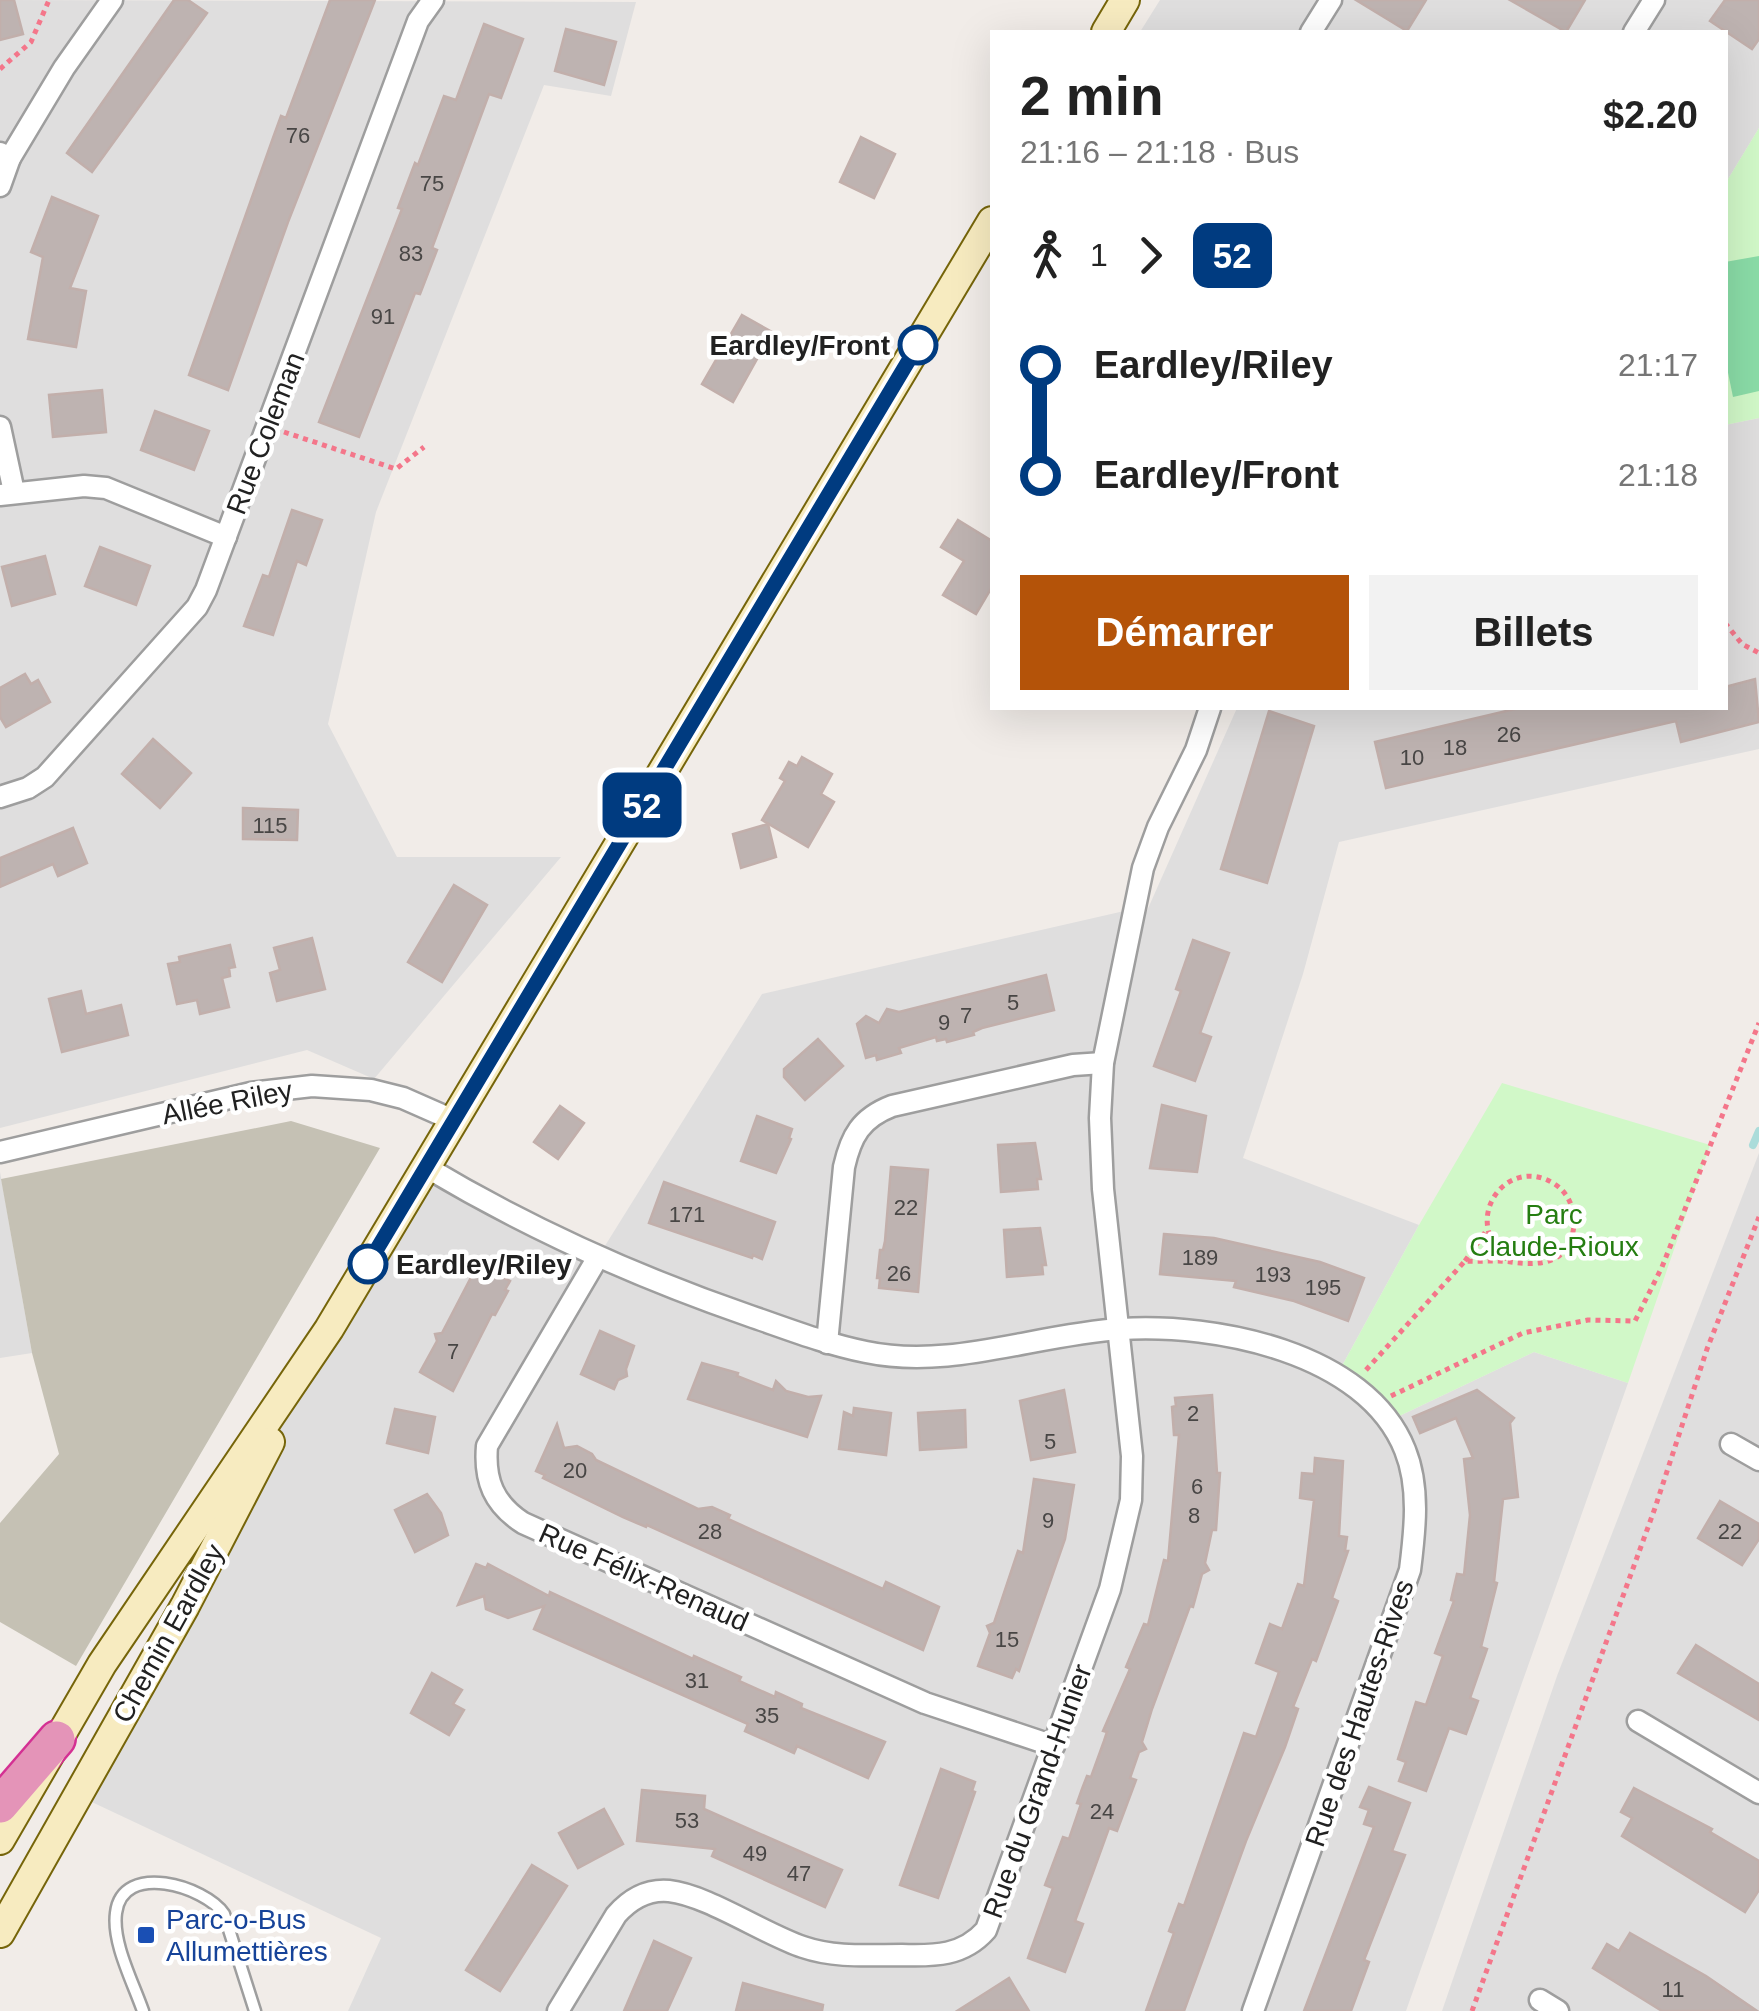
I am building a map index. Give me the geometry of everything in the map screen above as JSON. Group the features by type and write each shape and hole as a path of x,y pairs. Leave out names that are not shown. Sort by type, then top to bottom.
{"highway":[{"path":"0,1804 57,1739"}],"main road":[{"path":"1107,30 1125,0"},
{"name":"Chemin Eardley","path":"0,1840 102,1664 328,1330 990,224"},
{"name":"Chemin Eardley","path":"0,1933 185,1606 328,1330"}],"street":[{"path":"0,186 5,156 112,0"},
{"name":"Rue Coleman","path":"0,797 28,788 44,777 183,626 206,590 418,21 433,0"},
{"path":"1312,30 1331,0"},
{"path":"1635,30 1654,0"},
{"path":"0,426 7,493 84,486 106,488 226,536"},
{"name":"Rue du Grand-Hunier","path":"558,2011 616,1915 626,1904 652,1891 686,1894 806,1948 834,1954 926,1956 961,1950 976,1942 994,1911 1110,1589 1131,1500 1132,1456 1103,1188 1103,1063 1142,868 1196,750 1209,710"},
{"path":"827,1343 844,1167 849,1144 859,1126 871,1114 892,1106 1073,1066 1103,1063"},
{"name":"Allée Riley","path":"0,1152 252,1093 312,1086 372,1090 403,1098 452,1120"},
{"name":"Rue des Hautes-Rives","path":"426,1167 598,1257 696,1298 827,1343 869,1353 942,1357 1120,1329 1215,1333 1307,1361 1352,1384 1391,1420 1406,1452 1413,1480 1410,1570 1253,2011"},
{"name":"Rue Félix-Renaud","path":"598,1257 487,1446 488,1480 506,1512 925,1703 1054,1746"},
{"path":"1731,1444 1759,1460"},
{"path":"1638,1721 1759,1794"}],"lane":[{"path":"143,2011 115,1917 124,1892 150,1882 168,1884 217,1904 224,1914 255,2011"}],"path":[{"path":"0,69 31,42 48,4 41,0"},
{"path":"268,426 396,469 424,447"},
{"path":"1728,627 1742,644 1759,653"},
{"path":"1375,1404 1523,1334 1588,1320 1635,1321 1662,1267 1759,1022"},
{"path":"1465,1262 1512,1262 1527,1266 1542,1264 1565,1249 1573,1235 1575,1219 1565,1194 1554,1184 1540,1178 1519,1178 1505,1184 1494,1196 1486,1216 1487,1231 1500,1254 1512,1262"},
{"path":"1472,2011 1655,1508 1706,1348 1759,1217"},
{"path":"1352,1384 1465,1262 1487,1231"}],"shaded area":[{"path":"0,0 636,2 611,96 544,85 376,512 328,724 397,857 561,857 374,1079 307,1050 0,1128"},
{"path":"1160,0 1759,0 1759,128 1728,179 1728,30 1141,30"},
{"path":"1759,418 1759,749 1339,842 1303,974 1243,1158 1419,1225 1337,1375 1391,1420 1534,1352 1628,1383 1406,2011 348,2011 381,1938 79,1796 329,1329 426,1167 598,1257 762,994 1133,909 1146,913 1236,710 1728,710 1728,424"},
{"path":"291,1121 380,1148 76,1666 0,1622 0,1523 59,1454 32,1353 1,1179"},
{"path":"1759,1153 1759,2011 1442,2011 1557,1676"},
{"path":"0,1172 32,1353 0,1358"}],"green space":[{"path":"1759,128 1759,418 1728,424 1728,179"},
{"path":"1759,256 1759,391 1733,397 1728,373 1728,261"},
{"name":"Parc Claude-Rioux","path":"1502,1083 1710,1145 1628,1383 1534,1352 1391,1420 1337,1375"}],"building":[{"path":"0,0 14,0 23,34 0,40"},
{"path":"174,0 188,0 207,13 92,172 67,153"},
{"path":"330,0 375,0 288,222 228,390 189,375 281,116 286,118"},
{"path":"1356,0 1426,0 1405,30"},
{"path":"1510,0 1585,0 1567,30"},
{"path":"1725,0 1759,0 1759,39 1752,49 1710,21"},
{"path":"484,24 523,39 501,98 489,94 432,248 437,250 420,294 415,293 359,437 319,422 402,209 398,208 415,163 418,165 444,96 456,100"},
{"path":"566,29 616,42 604,85 555,71"},
{"path":"861,137 895,154 874,198 840,182"},
{"path":"52,197 98,216 70,288 86,291 76,347 28,339 43,257 31,252"},
{"path":"742,315 772,332 733,402 702,384"},
{"path":"102,390 106,432 53,437 49,395"},
{"path":"155,411 209,431 194,470 141,450"},
{"path":"292,510 322,520 306,565 297,561 273,635 244,626 263,575 269,577"},
{"path":"958,520 990,540 990,590 976,614 943,595 964,561 941,547"},
{"path":"100,547 150,566 136,605 85,586"},
{"path":"45,556 55,594 12,606 2,567"},
{"path":"25,674 31,684 38,680 50,702 6,727 0,717 0,688"},
{"path":"1755,679 1759,722 1681,742 1676,721 1386,788 1375,742 1511,710 1728,710 1728,686"},
{"path":"1269,711 1314,726 1267,883 1221,869"},
{"path":"153,739 191,773 160,808 122,774"},
{"path":"802,757 832,774 821,794 834,802 808,847 762,820 785,781 780,778 789,762 797,766"},
{"path":"243,808 298,810 297,840 243,839"},
{"path":"768,824 776,857 741,868 733,834"},
{"path":"73,828 87,863 58,876 53,864 0,887 0,858"},
{"path":"454,885 487,905 442,982 408,962"},
{"path":"312,938 325,989 277,1001 270,973 280,970 274,948"},
{"path":"1193,940 1229,953 1200,1033 1211,1037 1195,1081 1154,1066 1181,991 1176,989"},
{"path":"230,945 235,967 229,968 230,976 222,978 229,1007 200,1014 197,1000 177,1004 168,964 180,962 179,957"},
{"path":"1046,975 1054,1010 982,1028 974,1035 947,1042 937,1041 936,1037 899,1048 901,1053 877,1060 876,1055 866,1058 857,1024 866,1016 879,1023 887,1009 899,1012"},
{"path":"81,991 86,1014 121,1005 128,1035 62,1052 49,999"},
{"path":"818,1039 843,1066 805,1100 784,1077 784,1069"},
{"path":"1162,1105 1206,1116 1197,1172 1150,1168"},
{"path":"560,1106 584,1123 558,1159 534,1142"},
{"path":"757,1116 792,1129 776,1173 741,1161"},
{"path":"1035,1143 1041,1179 1037,1179 1038,1189 1001,1192 998,1145"},
{"path":"891,1167 928,1170 918,1292 879,1288"},
{"path":"664,1182 775,1222 762,1259 649,1223"},
{"path":"1040,1228 1046,1265 1042,1265 1043,1274 1007,1277 1004,1230"},
{"path":"1164,1234 1214,1238 1320,1262 1364,1278 1348,1321 1294,1301 1234,1287 1236,1281 1160,1274"},
{"path":"478,1264 510,1281 453,1391 420,1372 437,1341 435,1334 442,1333"},
{"path":"600,1331 634,1346 627,1376 618,1380 614,1389 581,1374"},
{"path":"702,1363 738,1373 737,1376 773,1390 776,1381 786,1391 821,1396 807,1437 688,1399"},
{"path":"1064,1390 1075,1452 1031,1460 1020,1401"},
{"path":"1477,1390 1514,1418 1510,1423 1518,1497 1503,1499 1494,1582 1497,1583 1481,1647 1487,1649 1470,1698 1478,1701 1466,1734 1449,1728 1426,1791 1399,1781 1406,1762 1398,1759 1416,1702 1426,1705 1443,1656 1435,1653 1454,1601 1451,1600 1457,1574 1464,1575 1470,1515 1464,1459 1473,1458 1456,1418 1420,1433 1413,1417"},
{"path":"1212,1395 1220,1473 1216,1530 1212,1530 1205,1563 1209,1570 1202,1574 1193,1607 1190,1606 1152,1709 1142,1742 1146,1749 1139,1752 1130,1778 1136,1780 1117,1831 1109,1828 1075,1921 1083,1924 1065,1972 1028,1958 1053,1888 1045,1885 1063,1837 1069,1839 1081,1804 1077,1803 1087,1776 1091,1777 1107,1732 1103,1731 1130,1669 1126,1667 1144,1624 1148,1625 1164,1560 1168,1561 1179,1435 1174,1435 1175,1398"},
{"path":"854,1408 891,1413 886,1455 839,1449 844,1412 853,1416"},
{"path":"395,1409 435,1417 428,1453 387,1443"},
{"path":"965,1410 966,1447 920,1450 918,1413"},
{"path":"557,1424 564,1448 577,1446 596,1460 698,1509 712,1507 730,1515 728,1519 883,1589 886,1582 939,1607 923,1650 543,1478 545,1475 536,1471"},
{"path":"1315,1458 1343,1461 1339,1536 1347,1537 1348,1551 1332,1598 1338,1601 1316,1661 1312,1659 1293,1707 1298,1709 1285,1747 1184,2011 1146,2011 1174,1933 1169,1931 1179,1904 1184,1906 1244,1733 1256,1737 1279,1672 1256,1663 1270,1624 1282,1629 1298,1584 1304,1586 1314,1500 1300,1498 1302,1473 1314,1474"},
{"path":"1034,1479 1074,1485 1065,1539 1019,1671 1016,1669 1012,1678 978,1666 990,1633 987,1626 994,1623 1018,1551 1023,1553"},
{"path":"427,1494 441,1513 448,1535 415,1552 395,1510"},
{"path":"1720,1501 1759,1524 1759,1539 1742,1565 1698,1538"},
{"path":"476,1564 486,1568 488,1564 549,1596 550,1592 693,1659 694,1656 741,1677 739,1681 775,1697 776,1692 802,1704 801,1708 885,1742 868,1778 797,1746 794,1753 745,1731 748,1724 534,1629 544,1606 508,1618 486,1609 484,1596 458,1605"},
{"path":"1696,1645 1759,1684 1759,1720 1678,1673"},
{"path":"432,1673 462,1690 453,1704 464,1710 449,1735 411,1713"},
{"path":"941,1769 975,1782 975,1792 938,1898 900,1885"},
{"path":"1369,1787 1410,1803 1392,1851 1405,1855 1364,1960 1369,1962 1351,2011 1304,2011 1374,1827 1364,1824 1369,1810 1360,1807"},
{"path":"1634,1788 1712,1829 1710,1832 1759,1861 1759,1890 1745,1912 1622,1836 1632,1818 1621,1812"},
{"path":"642,1790 705,1796 704,1809 842,1870 825,1907 712,1856 715,1849 637,1841"},
{"path":"604,1809 623,1844 578,1868 559,1833"},
{"path":"532,1865 567,1886 500,1991 466,1970"},
{"path":"1630,1933 1706,1976 1757,2011 1662,2011 1593,1968 1607,1944 1619,1951"},
{"path":"654,1941 691,1958 667,2011 624,2011"},
{"path":"1009,1978 1029,2011 957,2011 987,1992"},
{"path":"743,1983 823,2005 822,2011 736,2011"}],"waterway":[{"path":"1753,1145 1759,1131"}],"bus line":[{"name":"52","path":"368,1264 918,345"}],"place":[{"name":"Eardley/Front","path":"918,345"},
{"name":"Eardley/Riley","path":"368,1264"},
{"name":"Parc-o-Bus Allumettières","path":"146,1935"}]}
